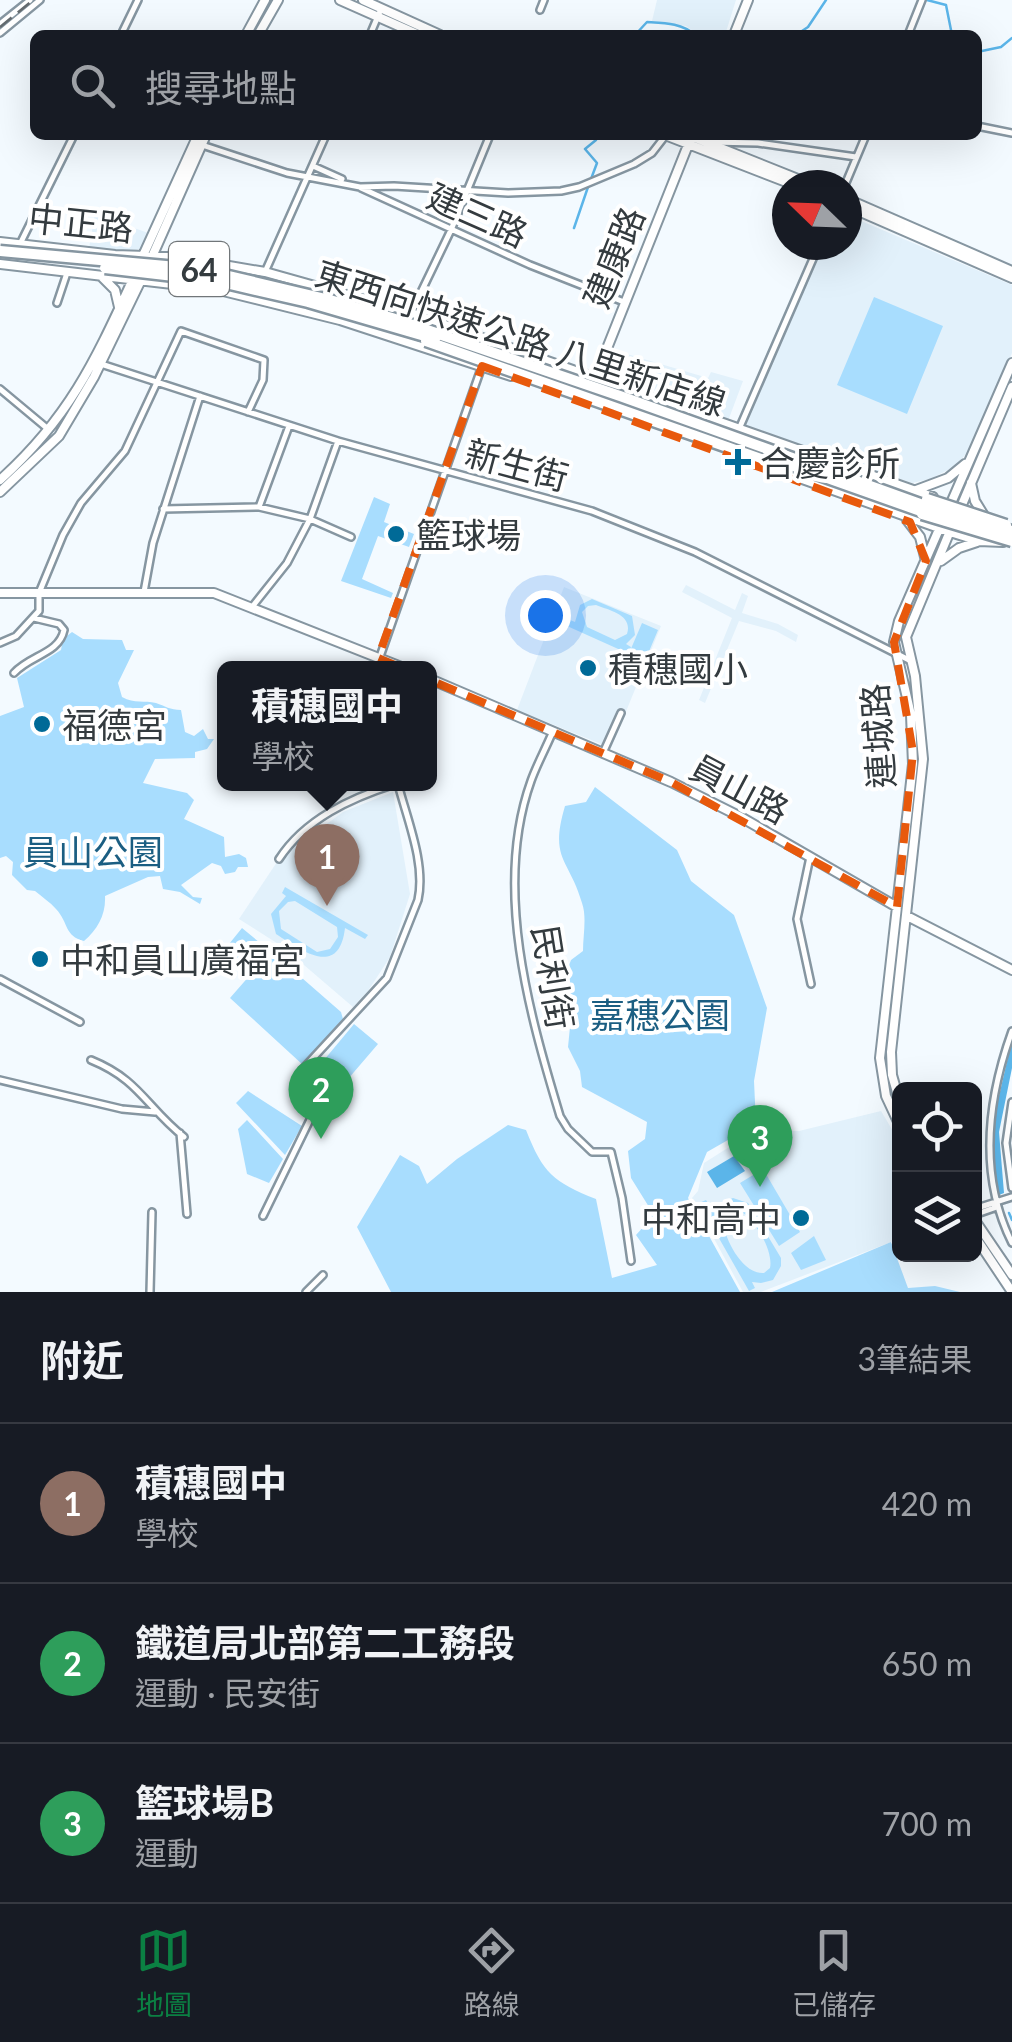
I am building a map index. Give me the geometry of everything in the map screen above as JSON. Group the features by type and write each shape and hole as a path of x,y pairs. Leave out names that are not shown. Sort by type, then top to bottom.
{"highway":[{"name":"東西向快速公路 八里新店線","path":"0,253 228,274 388,321"},
{"path":"388,321 442,329 1011,533"},
{"path":"388,321 821,481 992,538 1011,533"},
{"path":"737,434 967,524"}],"main road":[{"path":"261,30 277,0"},
{"path":"340,0 426,30"},
{"path":"363,0 409,30"},
{"path":"736,30 748,0"},
{"path":"248,30 263,1"},
{"name":"建康路","path":"586,401 689,140"},
{"path":"694,140 772,175"},
{"path":"697,140 775,170"},
{"path":"147,256 162,233 198,141"},
{"path":"0,492 59,436 137,279 198,141"},
{"path":"862,209 1012,274"},
{"path":"162,233 168,252 177,257"},
{"name":"中正路","path":"0,242 115,255 177,257 265,272 410,313 596,376 737,434 915,490 949,507 983,514 1011,533"},
{"path":"115,255 142,268 219,277 296,294 591,388"},
{"name":"中正路","path":"0,264 215,289 340,320 586,401 918,521 952,528 979,541 1011,533"},
{"path":"111,276 142,268"},
{"path":"99,274 115,290 118,310"},
{"path":"0,480 50,431 97,362 118,310 137,279"},
{"name":"連城路","path":"892,1109 880,1058 913,752 910,715 894,642 899,621 1012,363"},
{"name":"連城路","path":"894,1082 890,1052 923,758 915,676 906,637 1012,387"},
{"path":"915,490 948,478 969,461"},
{"path":"971,482 983,514"},
{"path":"960,510 1011,533"},
{"path":"895,512 917,531 926,561"},
{"path":"933,572 950,553 979,541"},
{"path":"0,593 214,594 373,661"},
{"name":"員山路","path":"437,682 713,803 897,906 907,917 1012,970"},
{"path":"982,1227 1012,1275"},
{"path":"982,1248 1012,1292"}],"street":[{"path":"0,24 30,0"},
{"path":"0,33 40,0"},
{"path":"123,30 138,0"},
{"path":"540,10 544,0"},
{"path":"910,30 922,0"},
{"path":"372,30 380,13"},
{"path":"982,127 1012,133"},
{"path":"12,264 72,140"},
{"path":"265,272 324,140"},
{"path":"410,313 452,230 488,140"},
{"path":"198,141 272,168 360,188 394,186 465,192 561,191 643,158 661,140"},
{"path":"850,170 864,140"},
{"path":"704,142 758,144 856,157"},
{"name":"建三路","path":"312,166 624,302"},
{"path":"737,434 812,260"},
{"path":"57,303 68,270"},
{"path":"0,643 16,636 38,612 40,593 63,535 81,502 126,451 181,331 264,360 263,380 248,412"},
{"path":"378,661 492,340"},
{"name":"新生街","path":"97,362 289,426 564,502 643,530 909,660"},
{"path":"0,389 50,431"},
{"path":"144,592 148,564 200,396"},
{"path":"259,507 289,426"},
{"path":"252,607 287,563 310,519 338,441"},
{"path":"164,509 259,507 310,519 351,538"},
{"path":"14,672 60,644 64,635 59,624 34,618"},
{"path":"603,752 621,713"},
{"name":"民利街","path":"553,731 530,783 517,845 516,890 523,975 532,1022 560,1116 568,1130 592,1152 611,1152 631,1261"},
{"path":"279,859 292,842 328,812 373,791"},
{"path":"263,1216 322,1092 302,1070 387,978 418,900 414,848 399,791"},
{"path":"810,857 797,919 811,984"},
{"path":"0,979 80,1022"},
{"path":"1012,1031 989,1126 996,1203 1012,1243"},
{"path":"91,1060 116,1070 182,1135 186,1214"},
{"path":"0,1080 122,1109 155,1112"},
{"path":"1012,1102 1006,1143 1012,1188"},
{"path":"982,1212 1012,1197"},
{"path":"150,1292 152,1212"},
{"path":"306,1292 323,1275"}],"highlighted area":[{"path":"482,366 910,522 926,561 894,642 913,752 897,907 671,782 378,658"}],"shaded area":[{"path":"657,0 736,0 727,30 692,30 652,21"},
{"path":"95,214 151,234 143,248 125,253 89,248"},
{"path":"862,221 1012,285 1012,353 968,452 954,467 912,483 744,426 816,260 862,260"},
{"path":"610,349 708,378 711,372 743,381 728,421 600,375"},
{"path":"686,585 735,610 742,593 748,596 742,613 778,624 798,635 796,642 776,631 739,621 705,703 699,700 732,618 682,592"},
{"name":"積穗國小","path":"564,587 661,626 611,748 517,710"},
{"path":"393,792 410,894 390,957 353,1007 283,947 239,919 279,859 343,812"},
{"path":"1012,1040 1012,1068 999,1132 1004,1193 999,1195 992,1126"},
{"name":"中和高中","path":"881,1111 892,1129 892,1242 761,1292 743,1292 692,1198 698,1191 704,1163 756,1130 799,1131"},
{"path":"734,1156 745,1171 717,1188 707,1172"}],"green space":[{"path":"874,297 943,326 907,414 837,385"},
{"path":"374,497 390,504 384,522 414,534 409,547 378,536 362,579 393,593 391,598 341,581"},
{"path":"592,599 632,616 635,635 626,644 630,651 642,623 658,630 645,661 567,626 570,620 575,622 580,605","holes":["596,605 624,618 627,634 615,640 587,627 582,612"]},
{"name":"員山公園","path":"72,632 83,639 122,640 126,650 134,650 118,683 122,697 181,710 185,732 194,736 203,729 208,739 214,739 207,749 195,752 195,758 155,759 143,783 187,793 194,800 184,819 224,837 225,857 239,854 246,858 248,867 225,874 221,866 212,863 181,885 193,897 202,898 200,904 180,892 163,889 160,876 148,877 105,896 100,921 84,941 70,932 51,904 35,891 27,890 12,875 13,862 6,856 0,858 0,716 24,707 17,678 61,650 63,639"},
{"name":"嘉穗公園","path":"595,787 677,850 691,881 734,915 767,1008 754,1081 756,1124 707,1152 688,1198 740,1292 391,1292 357,1227 400,1155 419,1166 427,1184 508,1125 526,1130 538,1157 559,1181 596,1199 612,1278 657,1265 636,1235 654,1215 631,1178 628,1151 645,1139 647,1122 582,1087 580,1071 568,1047 571,1017 554,1006 571,960 583,951 584,927 582,903 560,849 561,824 565,806 586,802"},
{"path":"285,887 368,935 365,939 345,928 335,953 327,957 307,953 276,934 271,914 286,896 282,893","holes":["295,901 337,927 338,937 330,949 317,952 281,929 279,911"]},
{"path":"242,928 265,947 248,968 225,949"},
{"path":"271,951 341,1012 343,1019 303,1065 230,998"},
{"path":"354,1024 378,1044 336,1093 314,1072"},
{"path":"248,1091 302,1126 285,1155 236,1103"},
{"path":"247,1120 283,1159 269,1183 247,1174 238,1129"},
{"path":"763,1169 800,1232 779,1246 740,1183"},
{"path":"733,1198 748,1203 781,1258 773,1280 752,1282 755,1288 749,1291 699,1203 706,1200 714,1212 722,1202","holes":["734,1208 754,1224 769,1252 770,1268 764,1273 742,1262 726,1235 723,1218"]},
{"path":"814,1236 826,1260 801,1270 791,1253"},
{"path":"891,1242 892,1262 898,1262 908,1288 935,1286 960,1292 772,1292"}],"waterway":[{"path":"804,30 826,0"},
{"path":"927,0 946,5 951,30"},
{"path":"640,30 647,22 688,30"},
{"path":"982,51 1001,47 1012,38"},
{"path":"591,179 597,163 585,149 596,140"},
{"path":"574,228 588,187"},
{"path":"1009,1213 1012,1220"}],"railway":[{"path":"0,27 33,0"}],"place":[{"name":"合慶診所","path":"738,462"},
{"name":"籃球場","path":"396,534"},
{"name":"積穗國小","path":"588,668"},
{"name":"福德宮","path":"42,724"},
{"name":"積穗國中","path":"327,906"},
{"name":"中和員山廣福宮","path":"40,959"},
{"name":"鐵道局北部第二工務段","path":"321,1139"},
{"name":"籃球場B","path":"760,1187"},
{"name":"中和高中","path":"801,1218"}]}
